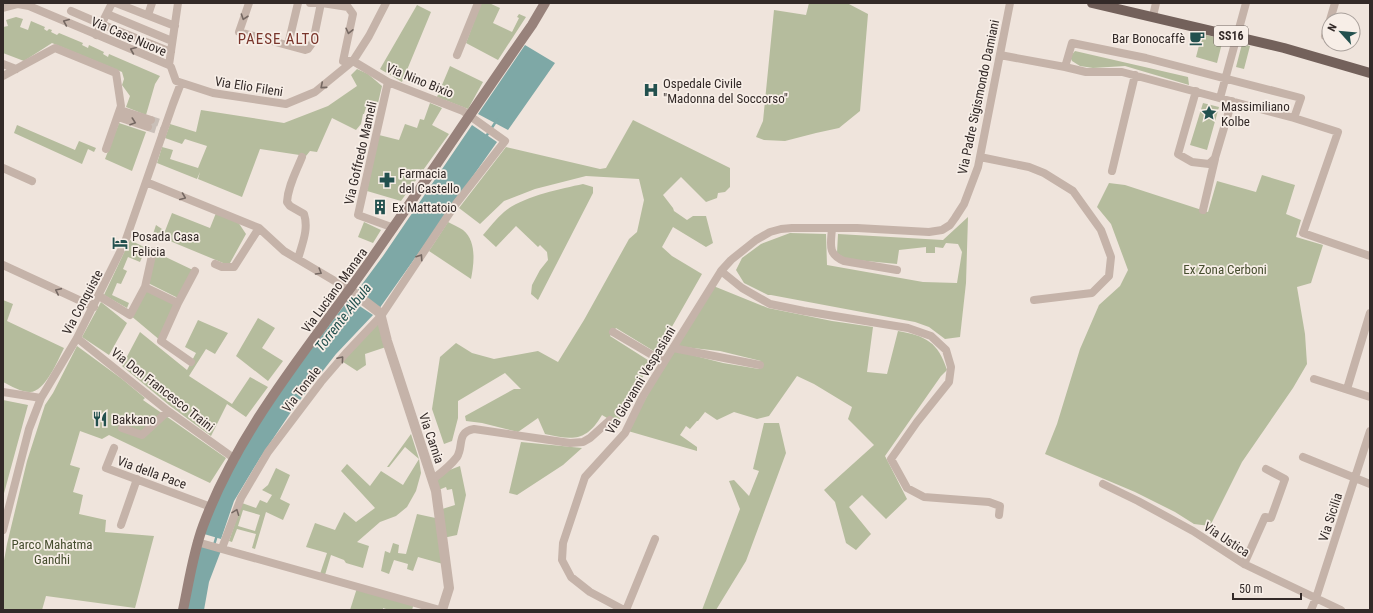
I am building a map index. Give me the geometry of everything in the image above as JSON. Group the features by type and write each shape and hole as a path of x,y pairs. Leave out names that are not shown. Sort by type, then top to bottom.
{"main road":[{"name":"Via Luciano Manara","path":"183,610 211,506 235,459 266,406 353,293 394,228 474,119 545,3"},
{"name":"SS16","path":"1092,3 1153,16 1284,48 1370,72"}],"street":[{"path":"96,35 107,14 117,3 175,26"},
{"path":"148,16 152,3"},
{"path":"178,3 168,65 171,67 176,81 181,83"},
{"path":"249,3 239,32 305,50 308,49 313,42 321,3"},
{"path":"288,46 298,3"},
{"path":"310,3 348,7 354,14 343,61 353,61"},
{"name":"Via Elio Fileni","path":"181,83 213,93 286,104 315,92 353,61 369,36 386,3"},
{"path":"457,55 478,3"},
{"name":"Via Padre Sigismondo Damiani","path":"721,271 731,260 753,242 770,232 788,228 857,228 929,232 942,230 952,222 964,204 972,186 980,157 1010,3"},
{"path":"1153,16 1156,3"},
{"path":"1220,98 1246,3"},
{"name":"Via Case Nuove","path":"3,8 18,4 38,6 96,35 168,65"},
{"path":"72,11 171,52"},
{"path":"107,14 172,41"},
{"path":"1065,67 1072,43 1146,58 1301,98 1294,118"},
{"path":"3,76 55,48 116,74 121,106 106,149"},
{"path":"1000,55 1086,72 1122,72 1294,118 1338,132 1304,233 1370,256"},
{"name":"Via Nino Bixio","path":"353,61 388,82 455,107 502,139"},
{"path":"3,64 16,69"},
{"path":"1112,171 1135,75"},
{"name":"Via Goffredo Mameli","path":"388,82 358,215 394,228"},
{"name":"Via Conquiste","path":"3,530 29,429 41,398 94,307 125,242 181,83"},
{"path":"1196,91 1178,154 1192,162 1209,164 1215,158"},
{"path":"1203,210 1215,158 1232,101"},
{"path":"119,113 149,124"},
{"name":"Via Tonale","path":"222,548 241,498 268,452 322,382 380,314 502,139"},
{"path":"298,260 306,230 306,222 304,214 290,206 287,202 291,183 302,157"},
{"path":"980,157 1029,167 1044,173 1073,191 1101,230 1111,257 1109,276 1092,293 1034,300"},
{"path":"3,168 32,181"},
{"path":"146,182 259,228 284,251 353,293 380,314"},
{"path":"215,264 222,267 234,267 259,228"},
{"path":"832,228 831,249 837,258 844,261 897,270"},
{"path":"99,296 130,316 145,287 153,251"},
{"path":"3,265 94,307"},
{"path":"191,362 161,341 178,303 195,271"},
{"path":"721,271 738,285 770,304 908,328 931,336 946,350 950,367 949,382 917,422 891,459 907,488 918,494 924,497 989,502 1000,506 999,515"},
{"name":"Via Giovanni Vespasiani","path":"625,610 590,592 571,577 562,560 563,543 585,477 625,433 643,396 721,271"},
{"path":"145,287 178,303"},
{"path":"1347,389 1370,313"},
{"name":"Via Carnia","path":"380,314 387,341 436,491 449,588 441,610"},
{"path":"613,332 664,362"},
{"name":"Via Don Francesco Traini","path":"77,338 168,411 235,459"},
{"path":"673,348 760,365"},
{"path":"1314,379 1370,397"},
{"path":"3,392 41,398"},
{"path":"122,428 142,435 168,411"},
{"path":"433,479 457,456 464,433 470,430 474,429 570,443 583,442 590,438 610,420"},
{"name":"Via Sicilia","path":"1311,610 1370,431"},
{"name":"Via della Pace","path":"114,448 106,468 211,506"},
{"path":"1303,457 1370,484"},
{"path":"1244,564 1265,517 1271,518 1285,479 1266,469"},
{"path":"121,525 137,479"},
{"name":"Via Ustica","path":"1103,484 1193,531 1244,564 1341,610"},
{"path":"625,610 655,539"},
{"path":"200,543 222,548 350,586 441,610"}],"green space":[{"path":"481,3 489,3 500,8 493,23 512,32 519,18 517,17 519,14 526,17 498,60 466,43"},
{"path":"809,3 847,3 868,14 860,111 839,128 785,141 764,140 756,137 763,121 774,10 806,15"},
{"path":"417,5 431,12 402,82 380,69"},
{"path":"16,17 23,19 20,27 28,30 31,21 45,27 44,29 47,31 49,29 52,30 51,32 57,35 59,33 83,43 82,45 88,48 89,45 104,52 103,54 108,57 109,54 160,76 155,84 146,115 126,107 130,96 122,85 124,79 122,72 52,43 24,61 3,53 3,27 8,26 6,20"},
{"path":"1202,34 1223,39 1217,63 1196,57"},
{"path":"1242,44 1250,46 1244,69 1236,67"},
{"path":"1075,51 1188,77 1189,85 1125,66 1093,68 1080,66 1072,61 1070,57"},
{"path":"450,66 483,82 468,109 437,97"},
{"path":"357,69 368,74 382,86 378,103 368,101 361,124 356,130 332,118 317,152 310,151 306,156 260,149 242,197 198,179 200,172 197,179 157,163 162,147 173,150 170,159 198,168 207,146 185,139 182,144 165,138 170,124 196,132 201,110 284,123 328,106 357,86 351,75"},
{"path":"430,103 442,108 432,125 449,134 401,201 367,191 379,135 399,140 405,124 417,128 420,119 424,120"},
{"path":"1203,103 1219,107 1207,150 1190,145"},
{"path":"633,120 730,168 730,187 725,192 718,193 717,198 706,202 681,177 663,195 674,211 687,220 693,216 706,216 713,243 706,247 673,227 662,247 672,256 702,274 657,353 616,328 610,336 651,362 617,424 602,415 590,430 578,437 571,438 545,434 538,418 518,432 482,423 466,421 465,416 514,389 521,389 505,373 458,401 458,418 452,441 444,444 432,409 440,357 456,343 472,353 494,359 538,351 558,362 584,320 629,239 637,232 644,200 639,179 586,176 535,189 504,201 480,224 459,208 506,147 600,169 606,168"},
{"path":"119,123 146,132 132,171 105,159"},
{"path":"17,125 75,150 79,141 96,148 94,152 88,149 82,164 14,133"},
{"name":"Ex Zona Cerboni","path":"1262,175 1295,185 1286,214 1301,220 1296,237 1323,245 1311,283 1297,287 1305,334 1307,364 1293,388 1242,462 1210,526 1194,524 1175,512 1135,492 1045,454 1057,424 1080,349 1099,305 1120,286 1128,270 1111,224 1097,207 1109,183 1125,185 1208,212 1217,181 1256,192"},
{"path":"583,184 593,187 593,193 538,300 531,294 532,285 540,270 548,260 547,252 540,245 538,247 516,226 496,247 483,235 504,212 520,202 541,194"},
{"path":"172,213 210,228 216,213 238,222 246,234 230,263 223,263 153,234 156,225 165,231"},
{"path":"968,217 966,283 960,337 945,339 929,327 915,322 768,295 744,283 736,270 742,258 761,244 790,233 826,234 827,265 923,282 957,283 962,252 958,244 946,243 943,248 935,247 935,253 926,253 926,247 899,250 897,264 846,259 837,253 838,234 943,240"},
{"path":"364,222 381,230 373,243 358,237"},
{"path":"448,222 463,230 471,240 473,267 471,279 429,251"},
{"path":"130,240 146,248 140,262 128,257 123,269 127,271 121,284 117,283 112,295 129,303 127,308 104,295"},
{"path":"153,251 195,271 180,299 146,282"},
{"path":"711,285 768,308 832,321 873,327 867,372 887,374 898,331 916,335 930,342 943,360 947,370 941,376 885,456 907,499 886,519 862,495 849,507 871,534 856,550 846,543 835,502 824,490 874,445 848,419 852,407 814,384 797,376 769,416 757,419 734,412 717,420 705,412 690,429 686,426 680,435 697,447 697,451 628,431 672,350 723,363 759,369 761,361 720,351 674,346"},
{"path":"145,287 178,303 161,341 130,315"},
{"path":"3,300 13,304 7,321 64,348 46,381 36,391 23,391 3,382"},
{"path":"101,302 127,323 109,355 82,337"},
{"path":"381,316 389,346 365,354 366,365 357,371 340,360"},
{"path":"258,318 275,328 262,348 283,361 268,381 236,356"},
{"path":"198,320 228,333 215,354 206,349 189,376 232,404 250,377 268,387 246,417 227,404 211,436 169,405 122,366 140,332 187,370 196,353 185,347"},
{"name":"Parco Mahatma Gandhi","path":"77,346 122,379 145,398 143,400 226,458 210,483 109,435 102,439 80,431 70,465 80,468 73,492 83,495 79,514 106,520 105,532 154,536 135,608 46,596 42,610 3,610 3,566 27,461 45,405 53,393"},
{"path":"3,400 28,405 3,497"},
{"path":"764,423 779,423 786,453 746,561 716,610 702,610 740,509 729,481 734,480 749,496 759,471 753,469"},
{"path":"411,434 419,459 405,447 389,467 387,467"},
{"path":"521,442 582,448 563,465 517,495 509,493"},
{"path":"419,459 421,473 416,491 407,507 396,516 380,522 357,542 369,546 363,568 346,563 344,560 331,555 325,575 320,574 327,553 306,547 315,523 335,530 344,512 356,522 375,508 341,471 347,464 370,486 381,471 403,485"},
{"path":"460,466 466,495 457,535 443,538 443,564 418,557 413,571 407,569 408,564 394,560 389,574 381,571 385,551 390,553 393,543 399,545 398,553 406,554 417,514 440,519 439,510 455,505 452,489 447,490 446,487 436,491 433,479 439,474"},
{"path":"276,468 290,475 280,499 290,504 283,520 266,512 255,549 252,548 256,534 237,529 232,542 229,541 242,503 256,508 260,500 267,503 272,495 262,490 268,485","holes":["243,510 260,515 255,531 238,526"]},
{"path":"357,588 414,603 412,610 389,610 383,608 383,610 350,610"}],"water":[{"path":"525,45 555,63 508,130 478,114"},
{"path":"472,125 497,142 379,309 357,291 383,256"},
{"path":"349,299 373,315 336,354 293,409 260,458 234,501 221,539 204,534 220,494 246,443 296,369"},
{"path":"201,543 222,548 209,582 204,610 186,610"}],"waterway":[{"name":"Torrente Albula","path":"485,138 497,120"},
{"name":"Torrente Albula","path":"214,545 217,535"}],"tunnel":[{"path":"151,120 166,125"},
{"path":"148,127 164,132"}],"place":[{"name":"Bar Bonocaffè","path":"1197,38"},
{"name":"Ospedale Civile \"Madonna del Soccorso\"","path":"651,90"},
{"name":"Massimiliano Kolbe","path":"1209,113"},
{"name":"Farmacia del Castello","path":"387,180"},
{"name":"Ex Mattatoio","path":"380,207"},
{"name":"Posada Casa Felicia","path":"120,243"},
{"name":"Bakkano","path":"100,419"}],"district":[{"name":"PAESE ALTO","path":"279,39"}]}
